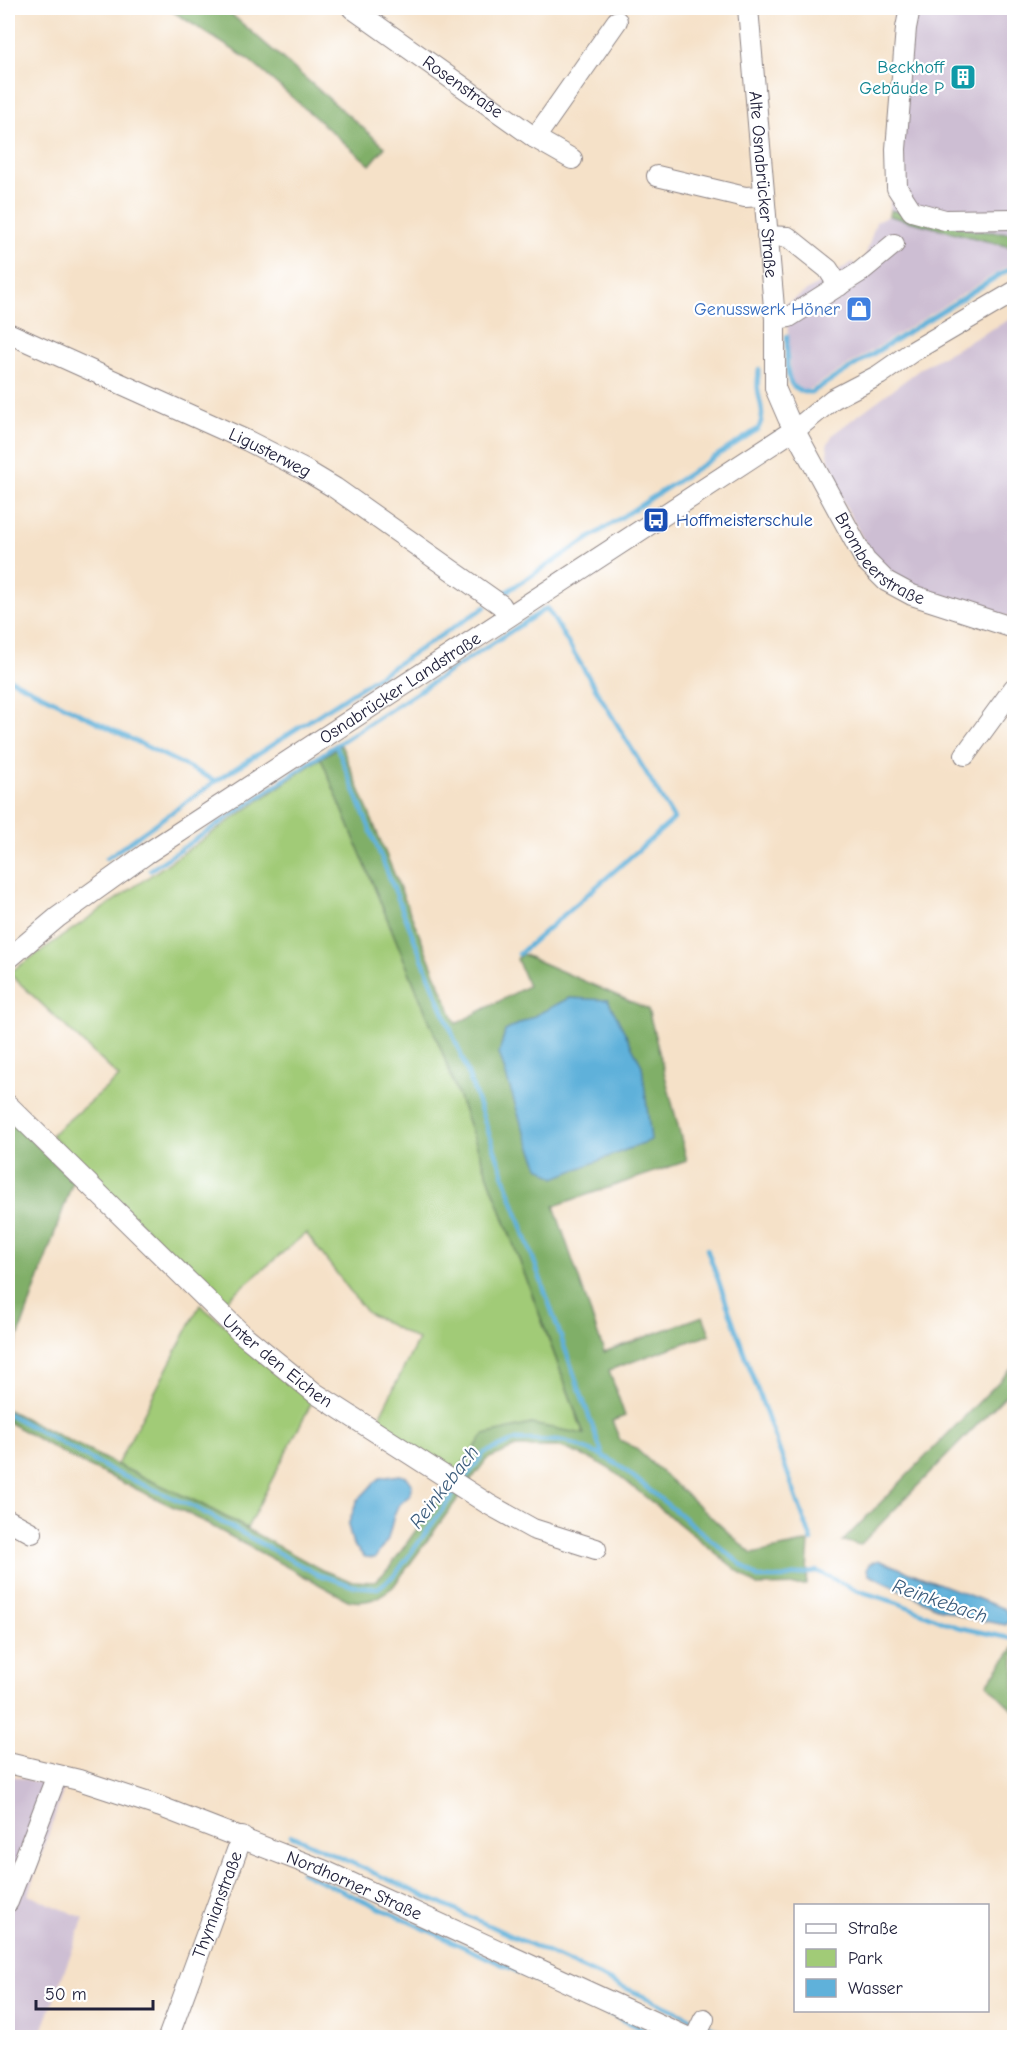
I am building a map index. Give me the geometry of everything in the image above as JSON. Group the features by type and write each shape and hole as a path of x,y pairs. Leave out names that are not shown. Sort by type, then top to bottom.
{"street":[{"name":"Rosenstraße","path":"352,8 373,14 535,138 572,159"},
{"name":"Alte Osnabrücker Straße","path":"748,8 775,319 775,388 797,428"},
{"path":"910,8 906,28 896,149 897,188 912,211 945,220 1014,219"},
{"path":"535,138 617,21"},
{"path":"657,176 745,196 764,196"},
{"path":"767,236 788,237 828,270 839,286"},
{"path":"775,319 789,317 839,286 894,244"},
{"name":"Osnabrücker Landstraße","path":"8,959 58,917 146,854 797,428 840,411 879,375 912,352 1014,292"},
{"name":"Ligusterweg","path":"8,333 238,436 305,470 335,488 501,605 508,616"},
{"name":"Brombeerstraße","path":"797,428 866,560 886,581 912,595 1014,628"},
{"path":"965,755 1014,688"},
{"name":"Unter den Eichen","path":"8,1105 241,1333 315,1392 471,1493 533,1530 596,1549"},
{"path":"8,1520 32,1533"},
{"name":"Nordhorner Straße","path":"8,1763 79,1780 242,1837 324,1870 689,2037"},
{"path":"8,1902 57,1775"},
{"name":"Thymianstraße","path":"168,2037 242,1837"},
{"path":"695,2037 704,2019"}],"shaded area":[{"path":"894,8 1014,8 1014,233 977,231 890,210"},
{"path":"889,216 1014,248 1014,262 810,389 802,390 791,381 786,304 853,262 858,268 863,264 876,222"},
{"path":"1014,317 1014,619 913,586 892,575 871,555 831,478 837,475 829,461 827,445 833,434 923,367"},
{"path":"8,1775 64,1788 28,1895 84,1918 40,2037 8,2038"}],"green space":[{"path":"167,8 224,8 385,147 370,165 248,59"},
{"path":"890,210 977,231 1014,233 1014,248 889,216"},
{"path":"341,745 456,1024 528,986 517,959 522,954 648,1009 687,1161 554,1206 604,1352 703,1316 710,1334 609,1370 625,1416 612,1421 620,1440 634,1447 752,1554 809,1542 806,1585 757,1586 613,1471 596,1461 561,1447 516,1447 487,1459 468,1484 455,1474 484,1435 531,1424 584,1434 441,1049 321,758"},
{"path":"321,758 441,1049 584,1435 531,1424 455,1474 376,1423 418,1340 366,1312 306,1233 222,1304 51,1135 119,1077 9,973"},
{"path":"8,1117 73,1181 8,1366"},
{"path":"200,1305 314,1398 247,1528 117,1465"},
{"path":"1014,1366 1014,1387 860,1545 843,1541"},
{"path":"8,1410 199,1503 322,1570 351,1581 375,1582 389,1568 449,1484 462,1493 393,1587 372,1600 361,1602 348,1600 193,1516 73,1459 8,1422"},
{"path":"1014,1647 1014,1711 987,1684"}],"water":[{"path":"569,998 608,1000 642,1066 651,1140 555,1178 539,1167 521,1123 499,1053 505,1031"},
{"path":"399,1475 407,1477 412,1484 410,1495 398,1506 388,1539 375,1558 365,1557 353,1545 348,1525 357,1501 380,1478"},
{"path":"878,1560 1005,1609 1011,1619 1006,1625 967,1618 941,1609 869,1575 867,1569 869,1564"}],"waterway":[{"path":"787,336 787,365 790,382 795,388 812,392 1014,266"},
{"path":"497,593 503,594 758,429 762,414 758,387 759,369"},
{"path":"107,858 216,781 485,607"},
{"path":"150,870 336,745 547,608 674,819 519,954"},
{"path":"8,678 216,781"},
{"path":"336,745 463,1060 603,1456"},
{"path":"707,1249 812,1541"},
{"name":"Reinkebach","path":"8,1414 114,1472 196,1508 317,1574 353,1586 378,1588 395,1575 456,1491"},
{"name":"Reinkebach","path":"463,1482 484,1453 516,1440 565,1441 603,1456 620,1466 758,1578 782,1578 817,1571 856,1590 898,1603 957,1627 1014,1639"},
{"path":"291,1835 691,2018"},
{"path":"301,1872 662,2038"},
{"path":"709,2026 734,2038"}],"place":[{"name":"Beckhoff Gebäude P","path":"963,77"},
{"name":"Genusswerk Höner","path":"859,309"},
{"name":"Hoffmeisterschule","path":"656,520"}]}
